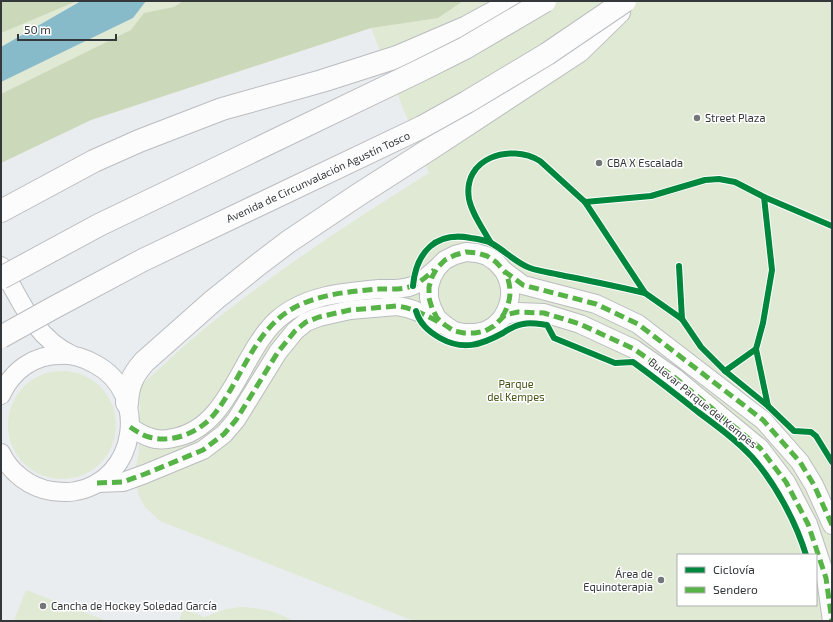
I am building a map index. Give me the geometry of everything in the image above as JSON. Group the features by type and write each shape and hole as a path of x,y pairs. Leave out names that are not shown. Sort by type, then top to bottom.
{"highway":[{"path":"1,211 94,161 139,141 222,109 322,81 397,57 467,27 515,1"},
{"path":"1,278 99,225 465,48 545,1"},
{"name":"Avenida de Circunvalación Agustín Tosco","path":"1,337 143,260 422,127 528,66 625,1"},
{"path":"128,403 128,391 131,381 144,362 214,300 259,264 319,220 580,51 630,1"}],"street":[{"path":"98,483 123,482 145,474 203,450 224,434 236,420 268,367 290,336 300,326 312,319 350,310 397,306 418,311 454,330 464,333 485,331 494,326 502,318 506,311 510,295 508,278 496,262 487,256 466,252 445,260 413,286 340,293 315,299 295,307 274,323 263,337 215,414 199,428 183,436 166,440 148,437 130,428"},
{"path":"1,266 24,308 44,335 60,349 93,363 109,374 120,387 128,403 130,416 130,428 126,446 117,466 98,483 76,492 46,490 9,474 8,465 1,452"},
{"path":"437,268 429,287 429,298 437,318 444,325"},
{"name":"Bulevar Parque del Kempes","path":"504,271 518,282 526,286 596,304 638,324 763,420 800,462 814,485 832,525"},
{"name":"Bulevar Parque del Kempes","path":"502,318 505,315 512,313 544,313 580,324 634,349 674,377 760,448 786,482 808,524 826,578 832,621"},
{"path":"1,395 6,384 14,375 30,363 50,355 62,354 77,356"}],"green space":[{"path":"1,1 77,1 1,33"},
{"path":"9,1 81,1 1,47 1,6"},
{"name":"Parque del Kempes","path":"146,1 832,1 832,621 414,621 160,521 145,507 138,494 136,466 139,452 139,387 185,345 240,301 346,226 429,173 371,28 91,120 1,163 1,82 133,18"},
{"path":"183,1 463,1 438,18 371,28 91,120 1,163 1,94 131,30 144,13 174,7"},
{"path":"62,371 83,375 100,387 112,404 116,425 112,446 100,463 83,475 62,479 41,475 24,463 12,446 8,425 12,404 24,387 41,375"},
{"name":"Cancha de Hockey Soledad García","path":"26,590 107,621 14,621"},
{"path":"241,607 268,611 293,621 179,621 183,609 205,617 226,609"}],"water":[{"path":"81,1 146,1 133,18 1,82 1,47"}],"marked path":[{"path":"832,525 814,485 800,462 763,420 638,324 596,304 523,285 504,271 496,262 487,256 477,253 466,252 455,255 445,260 437,268 429,287 429,298 437,318 454,331 464,333 485,331 494,326 505,315 518,312 544,313 580,324 634,349 674,377 760,448 786,482 808,524 826,578 832,621"},
{"path":"130,427 144,435 158,439 177,437 195,431 210,419 224,401 252,351 268,329 289,311 313,300 339,293 379,289 400,289 412,286 424,279 434,270"},
{"path":"502,317 510,295 508,278 505,272"},
{"path":"97,483 123,482 145,474 203,450 224,434 236,420 278,352 295,331 306,322 319,317 350,310 397,306 414,310 439,322"}],"cycle path":[{"path":"491,243 473,210 469,199 469,185 473,173 480,164 503,154 528,156 540,161 585,202 651,196 705,180 719,179 735,182 764,197 832,226"},
{"path":"725,371 756,349 763,323 772,270 764,197"},
{"path":"585,202 645,293 682,319 701,347 725,371 768,406 794,431 811,432 816,436 832,462"},
{"path":"413,286 418,263 423,254 438,241 459,237 479,239 489,242 520,263 534,269 645,293"},
{"path":"679,266 682,319"},
{"path":"416,311 420,320 428,330 440,338 456,344 472,345 487,341 518,325 535,323 547,325 554,338 615,363 633,362 726,433 761,467 791,516 806,554"},
{"path":"756,349 768,406"}],"place":[{"name":"Street Plaza","path":"697,118"},
{"name":"CBA X Escalada","path":"599,163"},
{"name":"Área de Equinoterapia","path":"661,580"},
{"name":"Cancha de Hockey Soledad García","path":"43,606"}]}
